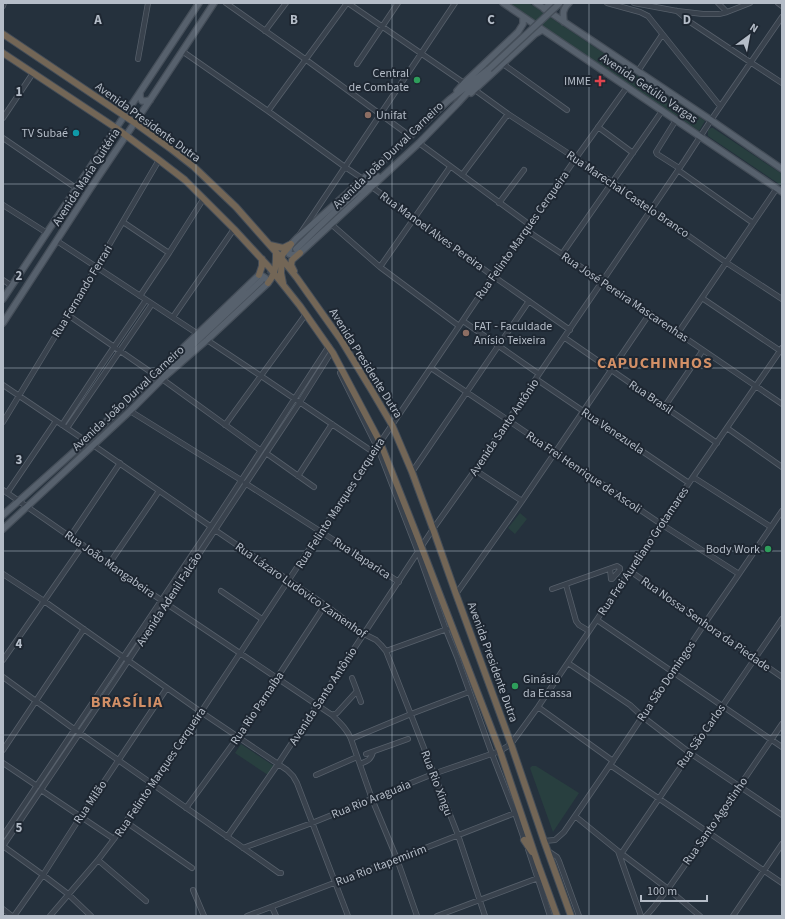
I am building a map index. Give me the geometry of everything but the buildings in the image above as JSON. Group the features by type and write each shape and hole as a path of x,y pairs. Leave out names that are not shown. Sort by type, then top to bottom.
{"highway":[{"name":"Avenida Presidente Dutra","path":"3,34 135,123 172,149 194,167 236,207 282,259 341,340 392,425 412,472 511,744 571,916"},
{"name":"Avenida Presidente Dutra","path":"3,54 116,128 185,180 234,229 274,273 306,314 331,350 379,444 452,627 460,656 500,750 513,798 557,916"},
{"path":"270,245 295,249"},
{"path":"268,283 284,286 281,273 282,255 284,252 295,249"},
{"path":"295,249 291,265 297,278"},
{"path":"268,283 274,273 276,253"},
{"path":"260,278 262,260"},
{"path":"524,840 538,864"},
{"path":"566,901 575,904"}],"main road":[{"name":"Avenida Maria Quitéria","path":"3,299 199,3"},
{"name":"Avenida Maria Quitéria","path":"3,323 214,3"},
{"name":"Avenida Getúlio Vargas","path":"503,3 782,192"},
{"name":"Avenida Getúlio Vargas","path":"536,3 782,168"},
{"path":"544,9 552,3"},
{"path":"556,3 559,6 565,4"},
{"path":"564,22 563,11 565,4"},
{"name":"Avenida João Durval Carneiro","path":"295,249 297,238 449,100 489,69 565,4"},
{"path":"449,100 464,83 518,32 523,24 523,17"},
{"path":"458,103 475,90 535,34 542,30"},
{"path":"518,32 524,34 526,37 525,43"},
{"name":"Avenida João Durval Carneiro","path":"295,249 331,224 372,187 419,143 489,69"},
{"path":"140,93 142,101 150,100"},
{"path":"357,193 379,165"},
{"path":"295,249 339,208 372,181 387,172"},
{"path":"80,183 86,184 90,189"},
{"path":"155,374 164,372 240,301 260,278 265,277 268,283"},
{"name":"Avenida João Durval Carneiro","path":"3,515 86,441 155,374 260,278"},
{"name":"Avenida João Durval Carneiro","path":"3,529 130,411 162,379 207,340 268,283"},
{"path":"162,379 164,372"}],"street":[{"path":"138,59 148,3"},
{"path":"226,3 410,136"},
{"path":"265,31 286,3"},
{"path":"268,111 305,59 348,3 464,83"},
{"path":"357,64 398,3"},
{"path":"297,238 455,3"},
{"path":"607,3 648,16 720,106"},
{"path":"634,3 703,14 719,14 750,3"},
{"path":"718,3 727,12"},
{"path":"778,3 782,6"},
{"path":"648,16 649,6"},
{"path":"677,11 690,22 782,83"},
{"name":"Avenida Santo Antônio","path":"227,837 278,764 433,529 475,470 720,106 782,17"},
{"path":"638,70 662,35"},
{"path":"182,51 363,179"},
{"path":"502,64 567,110"},
{"path":"3,118 33,73"},
{"name":"Rua Felinto Marques Cerqueira","path":"50,916 98,860 126,822 493,276 627,87"},
{"name":"Rua Marechal Castelo Branco","path":"475,90 508,114 612,182 726,262 782,299"},
{"path":"562,254 662,111"},
{"path":"462,175 508,114"},
{"path":"676,120 656,152 657,154 753,223"},
{"path":"598,127 633,153"},
{"path":"3,138 76,188"},
{"path":"419,143 530,225"},
{"name":"Rua Fernando Ferrari","path":"3,422 97,267 159,160"},
{"path":"380,267 450,167"},
{"path":"499,203 524,170"},
{"name":"Rua Manoel Alves Pereira","path":"372,187 493,276 570,330"},
{"path":"678,333 777,188"},
{"path":"140,296 204,198"},
{"path":"3,205 47,233"},
{"path":"123,222 169,253"},
{"path":"331,224 380,267 459,326"},
{"path":"173,317 234,229"},
{"name":"Rua José Pereira Mascarenhas","path":"526,230 782,404"},
{"path":"57,241 198,334"},
{"path":"3,280 12,286"},
{"path":"702,298 781,350"},
{"path":"65,427 101,366 146,300"},
{"path":"412,472 529,301"},
{"path":"65,427 152,304"},
{"path":"456,594 522,501 650,313"},
{"path":"225,425 306,314"},
{"path":"68,315 155,374"},
{"path":"463,321 539,374"},
{"name":"Rua Brasil","path":"564,338 717,443"},
{"path":"207,340 374,452"},
{"name":"Avenida Adenil Falcão","path":"3,836 260,450 331,350"},
{"name":"Avenida Adenil Falcão","path":"3,846 300,402 331,350"},
{"path":"665,406 703,350"},
{"name":"Rua Frei Aureliano Grotamares","path":"500,750 511,744 538,707 661,524 781,350"},
{"path":"101,366 106,370"},
{"name":"Rua Frei Henrique de Ascoli","path":"431,368 661,524 739,574"},
{"path":"162,379 260,450"},
{"name":"Rua Venezuela","path":"536,379 689,483"},
{"path":"3,385 86,441"},
{"path":"130,411 240,480"},
{"path":"282,418 287,421"},
{"path":"5,492 56,421"},
{"path":"298,476 332,424"},
{"path":"727,428 782,468"},
{"path":"93,445 210,526"},
{"path":"266,453 314,487"},
{"path":"70,537 120,464"},
{"path":"475,470 522,501"},
{"path":"693,477 771,527"},
{"name":"Rua Itaparica","path":"245,483 399,582"},
{"path":"110,564 159,491"},
{"name":"Rua João Mangabeira","path":"5,492 161,600 317,705 342,725 348,732 351,739 372,799 397,859 417,916"},
{"name":"Rua São Domingos","path":"544,841 553,841 564,832 782,511"},
{"name":"Rua Lázaro Ludovico Zamenhof","path":"215,530 325,605 364,634 376,640 386,651"},
{"path":"3,660 83,545"},
{"name":"Avenida Presidente Dutra","path":"420,550 446,630 460,656 469,692 492,754 513,798 515,813 550,916"},
{"path":"193,552 198,556"},
{"path":"552,589 610,569"},
{"name":"Rua Nossa Senhora da Piedade","path":"630,571 782,677"},
{"path":"3,574 44,601 166,688 287,770 297,783 348,916"},
{"path":"566,585 576,621 579,625 589,631"},
{"path":"221,591 262,619"},
{"name":"Rua Rio Parnaíba","path":"186,808 238,737 325,605"},
{"name":"Rua São Carlos","path":"620,852 659,799 782,619"},
{"path":"597,620 782,747"},
{"path":"386,651 452,627"},
{"path":"3,750 84,630"},
{"name":"Rua Rio Xingu","path":"386,651 458,835 485,916"},
{"path":"568,663 630,706 690,753 782,815"},
{"path":"3,677 227,837 281,873"},
{"path":"352,678 361,702"},
{"path":"106,682 112,685"},
{"name":"Rua Milão","path":"13,916 43,875 166,688"},
{"path":"332,716 337,713 357,691"},
{"path":"351,739 469,692"},
{"path":"538,707 659,799 782,883"},
{"path":"479,719 487,717"},
{"name":"Rua Santo Agostinho","path":"646,916 668,889 782,724"},
{"path":"366,754 408,739"},
{"name":"Rua Rio Araguaia","path":"243,848 312,823 433,774 500,750"},
{"path":"360,764 369,760 373,752"},
{"path":"316,775 357,758"},
{"path":"3,762 36,786"},
{"path":"45,773 50,777"},
{"path":"41,790 114,839"},
{"name":"Rua Rio Itapemirim","path":"247,916 515,813"},
{"path":"575,816 700,916"},
{"path":"126,822 192,868"},
{"path":"733,916 782,844"},
{"path":"3,846 68,894 91,916"},
{"path":"547,850 557,857 579,916"},
{"path":"620,852 640,916"},
{"path":"98,860 146,901"},
{"path":"437,916 538,878"},
{"path":"193,890 204,916"},
{"path":"272,907 276,916"},
{"path":"3,909 13,916"}],"green space":[{"path":"508,3 529,3 705,121 699,131"},
{"path":"711,128 782,174 782,186 708,136 708,130"},
{"path":"520,513 527,519 515,534 508,528"},
{"path":"241,744 274,766 268,775 235,753"},
{"path":"532,766 536,766 579,793 553,832 530,768"}],"tunnel":[{"path":"262,280 296,249"}],"place":[{"name":"Central de Combate","path":"417,80"},
{"name":"IMME","path":"600,81"},
{"name":"Unifat","path":"368,115"},
{"name":"TV Subaé","path":"76,133"},
{"name":"FAT - Faculdade Anísio Teixeira","path":"466,333"},
{"name":"Body Work","path":"768,549"},
{"name":"Ginásio da Ecassa","path":"515,686"}],"district":[{"name":"CAPUCHINHOS","path":"655,362"},
{"name":"BRASÍLIA","path":"127,701"}]}
